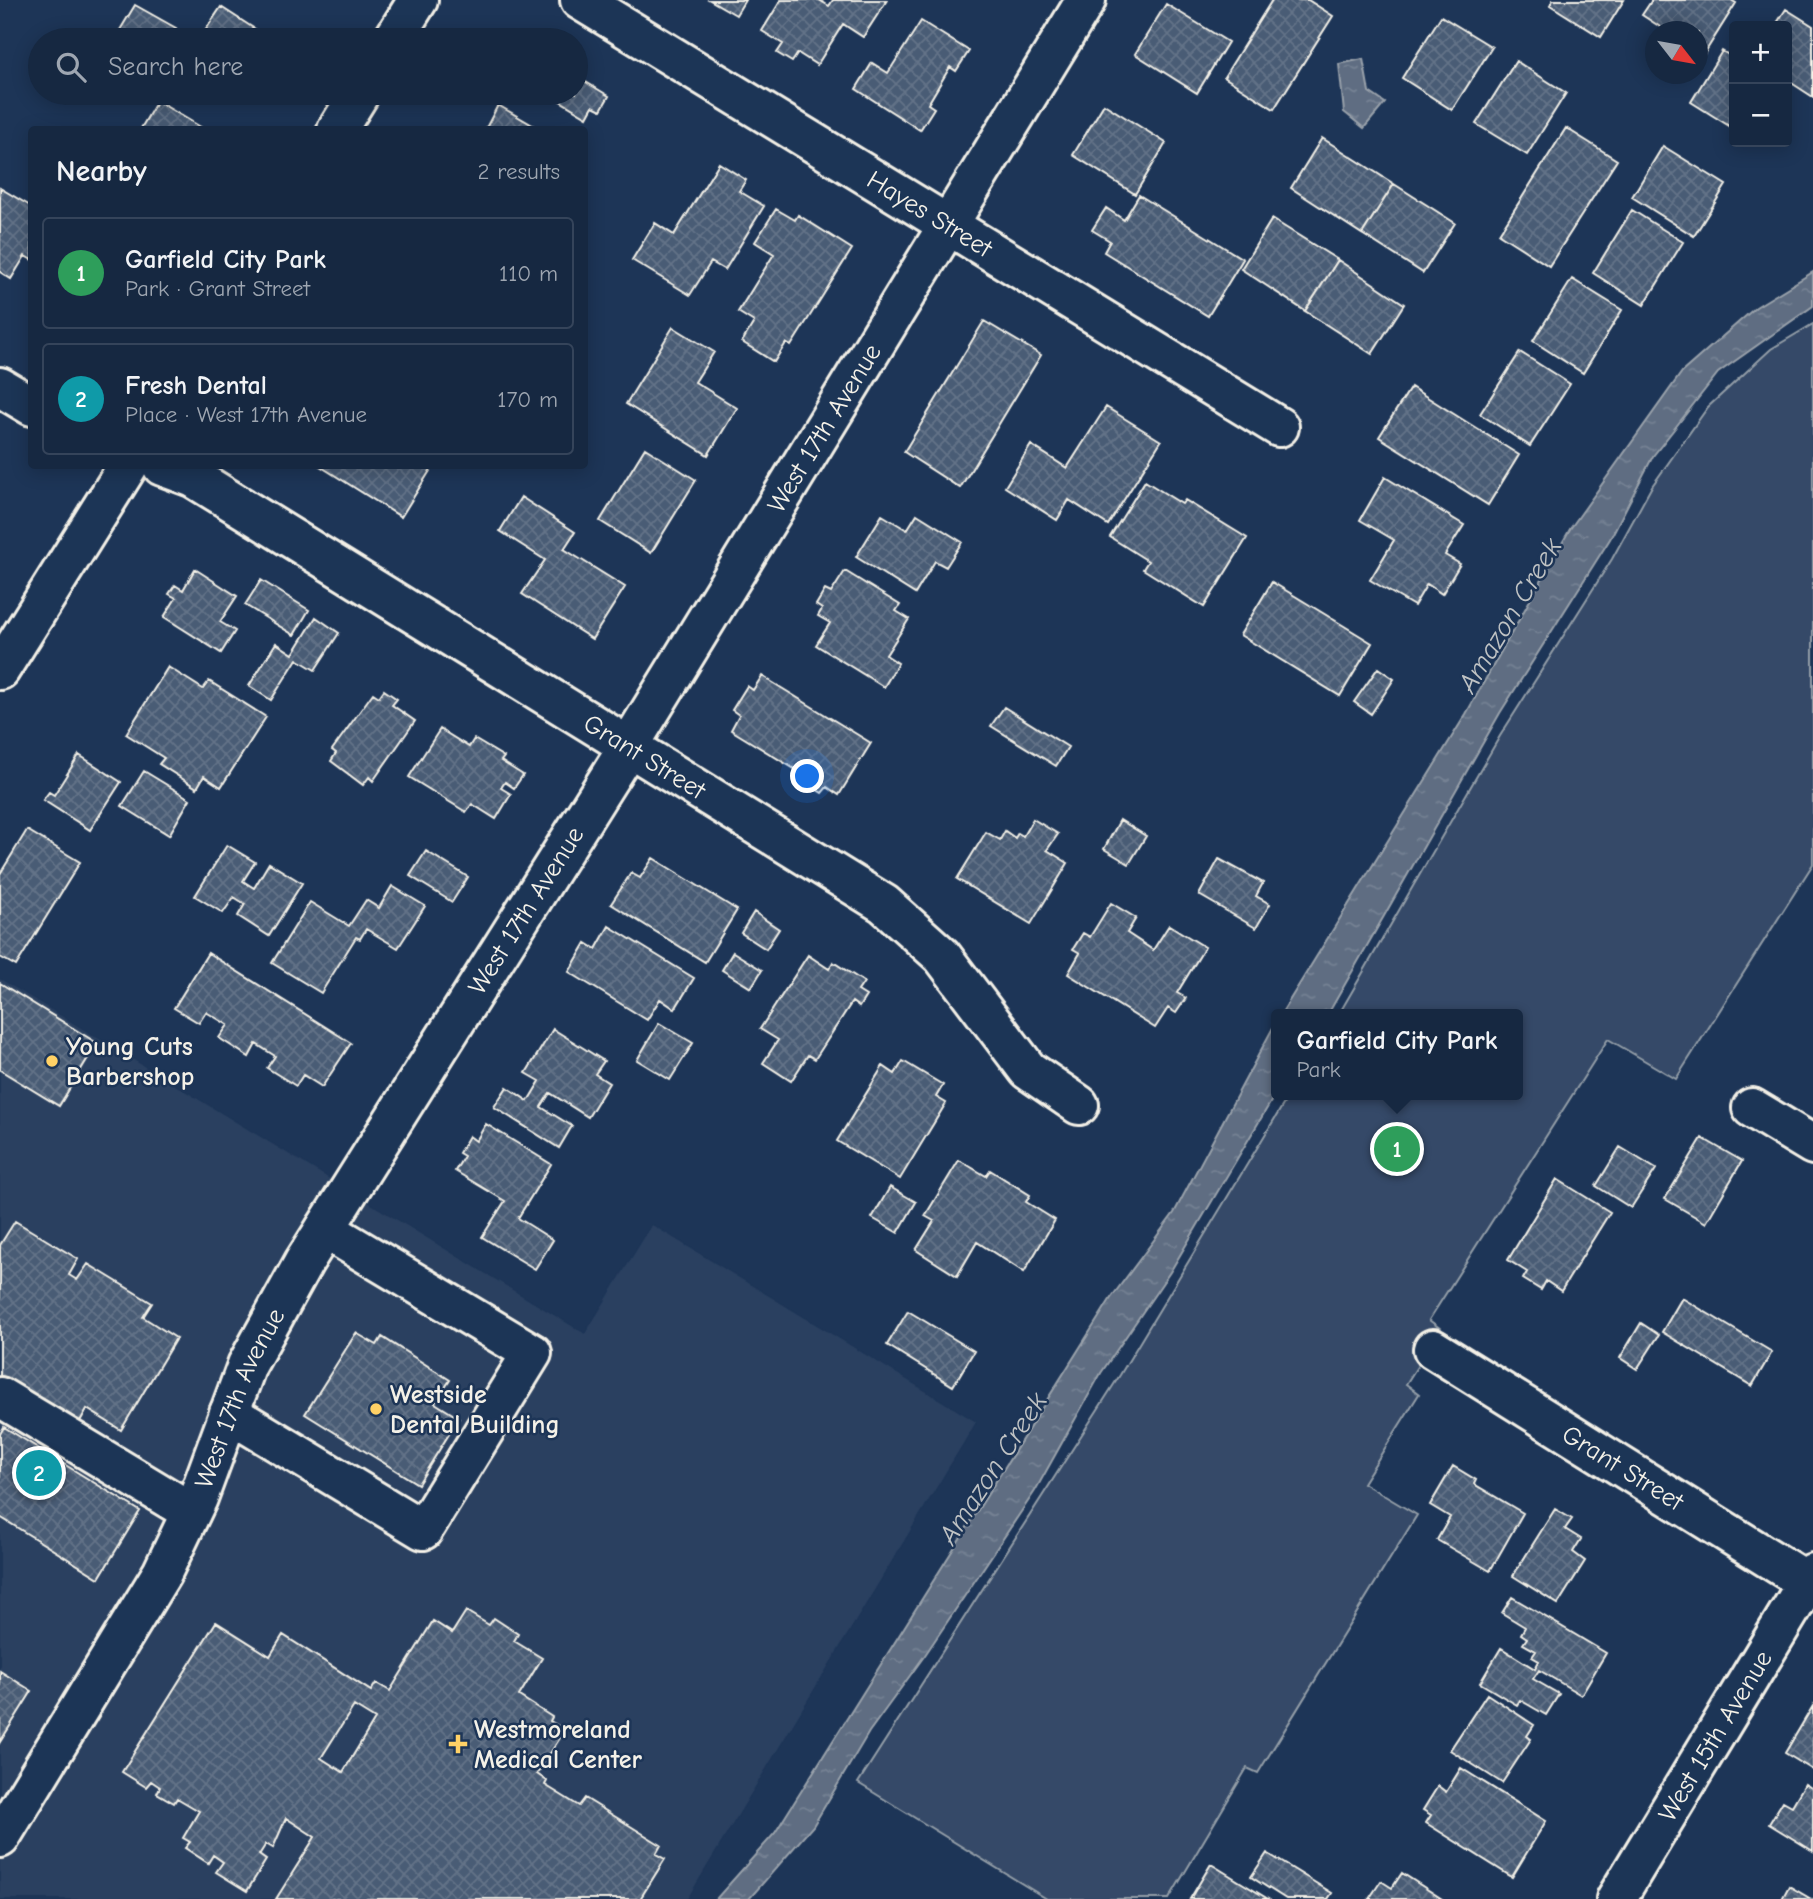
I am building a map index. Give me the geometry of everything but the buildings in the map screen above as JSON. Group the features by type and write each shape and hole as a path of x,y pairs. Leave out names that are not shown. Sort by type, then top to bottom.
{"street":[{"path":"400,28 418,0"},
{"name":"Hayes Street","path":"580,0 1279,427"},
{"name":"West 17th Avenue","path":"0,1838 151,1592 191,1513 247,1365 325,1229 629,746 1086,0"},
{"path":"339,126 353,105"},
{"path":"0,387 28,404"},
{"path":"0,670 126,469"},
{"name":"Grant Street","path":"170,469 194,478 629,746 904,920 942,956 1028,1070 1079,1105"},
{"path":"1752,1108 1813,1145"},
{"path":"229,1413 423,1530 533,1353 325,1229"},
{"name":"Grant Street","path":"1433,1349 1811,1580"},
{"path":"0,1397 191,1513"},
{"name":"West 15th Avenue","path":"1616,1899 1811,1580"}],"shaded area":[{"path":"1813,324 1813,864 1676,1079 1608,1039 1429,1320 1441,1329 1406,1384 1419,1394 1363,1483 1417,1515 1258,1773 1247,1768 1169,1899 1047,1899 858,1783 1120,1375 1286,1100 1523,1100 1523,1009 1342,1009 1500,736 1612,559 1652,486 1708,407 1771,349"},
{"path":"0,979 585,1334 652,1225 976,1422 687,1899 0,1899"}],"water":[{"path":"1363,59 1369,92 1385,103 1364,128 1344,112 1339,64"},
{"path":"1813,272 1813,306 1718,373 1653,456 1610,539 1500,713 1331,1009 1284,1009 1466,714 1570,529 1682,372 1756,307"},
{"path":"1271,1031 1272,1100 1170,1272 1101,1373 1035,1491 925,1655 869,1732 813,1826 749,1899 716,1899 775,1833 1111,1298 1174,1213"}],"place":[{"name":"Young Cuts Barbershop","path":"52,1061"},
{"name":"Garfield City Park","path":"1397,1149"},
{"name":"Westside Dental Building","path":"376,1409"},
{"name":"Fresh Dental","path":"39,1473"},
{"name":"Westmoreland Medical Center","path":"458,1744"}],"water label":[{"name":"Amazon Creek","path":"1509,615"},
{"name":"Amazon Creek","path":"992,1468"}]}
